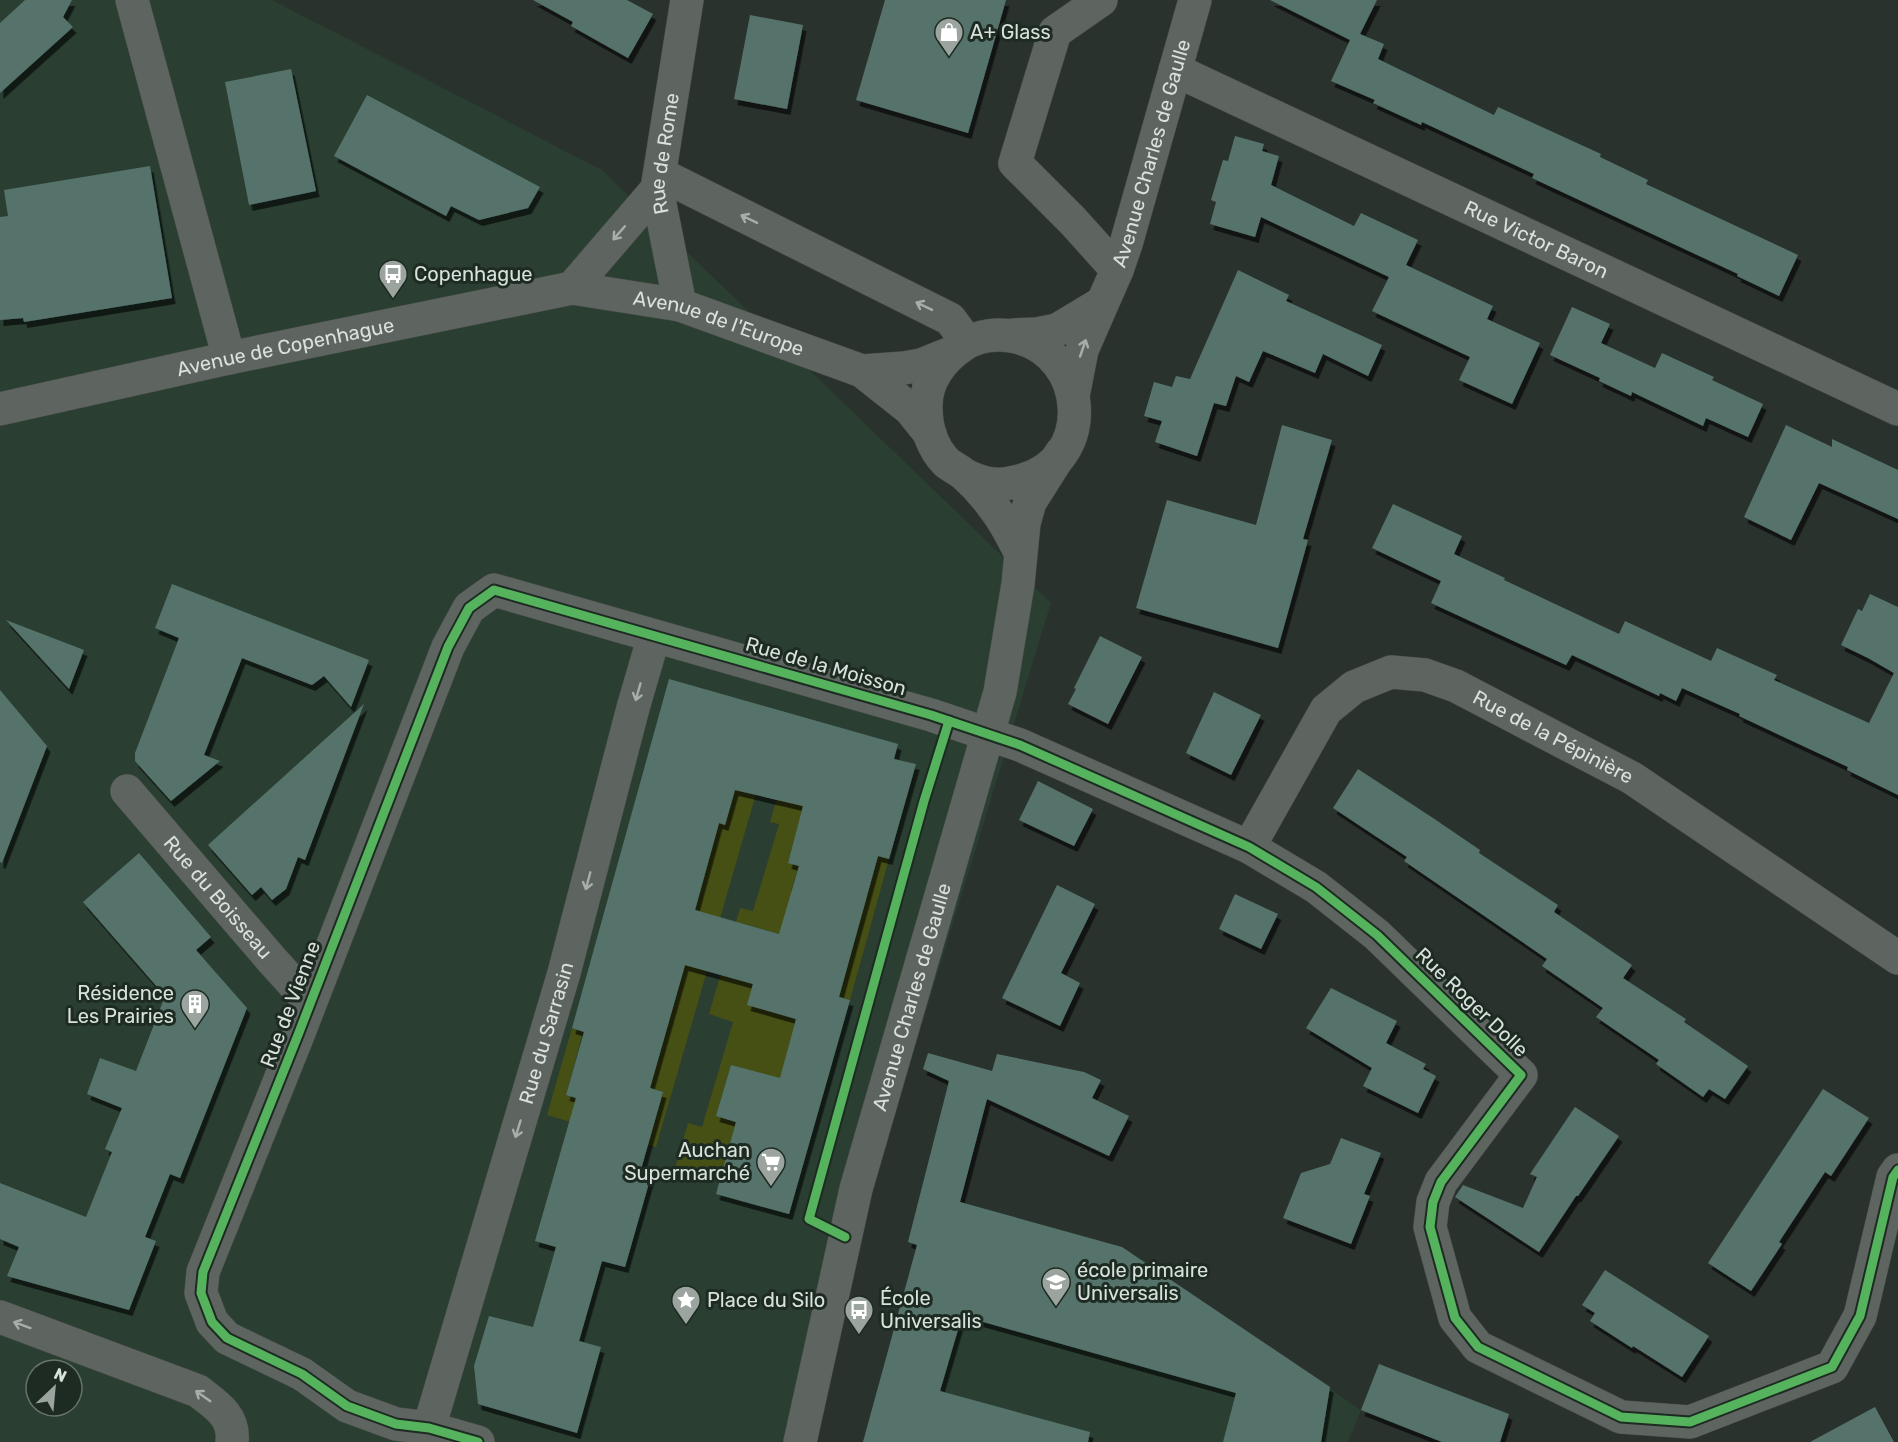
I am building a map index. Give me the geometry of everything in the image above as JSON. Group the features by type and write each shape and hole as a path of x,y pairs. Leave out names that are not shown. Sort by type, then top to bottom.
{"street":[{"path":"132,0 229,358"},
{"name":"Rue de Rome","path":"680,305 658,182 687,0"},
{"path":"1101,0 1055,32 1015,163 1073,221 1117,270"},
{"name":"Avenue Charles de Gaulle","path":"1073,396 1082,350 1117,270 1195,0"},
{"name":"Rue Victor Baron","path":"1175,70 1898,409"},
{"path":"572,288 658,182 950,319 959,348"},
{"name":"Avenue de Copenhague","path":"0,409 229,358 572,288"},
{"name":"Avenue de l'Europe","path":"572,288 680,305 862,371 910,409 930,434"},
{"path":"1020,552 995,508 966,476 947,463 934,444 927,425 925,405 929,386 938,368 959,348 986,336 1036,334 1057,330 1102,303"},
{"path":"966,476 987,483 1010,484 1032,478 1051,466 1065,448 1074,426 1075,404 1070,381 1058,362 1043,349 1026,339 1006,335"},
{"name":"Avenue de l'Europe","path":"862,371 921,365 959,348"},
{"name":"Avenue Charles de Gaulle","path":"800,1442 856,1189 1000,692 1018,584 1024,523 1030,502 1061,453"},
{"name":"Rue de Vienne","path":"478,1442 429,1428 396,1424 347,1406 302,1374 227,1338 212,1322 201,1293 203,1272 448,647 469,608 494,590 654,636"},
{"name":"Rue de la Moisson","path":"654,636 931,715 987,734"},
{"name":"Rue du Sarrasin","path":"429,1428 564,973 654,636"},
{"name":"Rue de la Pépinière","path":"1249,848 1326,711 1354,687 1391,672 1425,675 1456,686 1632,778 1898,958"},
{"name":"Rue Roger Dolle","path":"987,734 1020,745 1249,848 1317,887 1377,934 1521,1075 1441,1182 1433,1202 1430,1227 1455,1318 1478,1347 1621,1417 1690,1422 1832,1367 1860,1316 1893,1177 1898,1170"},
{"name":"Rue du Boisseau","path":"127,791 310,1002"},
{"path":"0,1317 198,1391 225,1412 233,1434 232,1442"}],"shaded area":[{"path":"0,0 272,0 602,170 1051,603 794,1442 0,1442"},
{"name":"école primaire Universalis","path":"921,1191 1122,1247 1361,1410 1348,1442 863,1442 917,1245 908,1242"}],"green space":[{"path":"796,735 815,764 788,862 799,866 791,891 834,903 870,886 878,856 889,859 850,1000 839,997 855,940 822,930 818,945 741,923 726,976 753,984 748,1005 796,1019 835,1052 824,1091 731,1065 716,1116 736,1122 720,1181 675,1169 688,1123 702,1127 733,1022 709,1014 740,908 753,911 779,824 770,822"},
{"path":"753,778 760,780 719,922 694,913 708,862 712,821 725,825 735,790 749,793"},
{"path":"716,940 656,1147 547,1115 572,1028 583,1032 566,1095 635,1115 637,1124 653,1128 663,1092 638,1085 660,1053 689,948"}],"building":[{"path":"25,0 72,0 63,17 73,27 0,93 0,23"},
{"path":"533,0 627,0 653,14 628,58 571,26 573,22"},
{"path":"885,0 1006,0 968,133 856,100"},
{"path":"1270,0 1377,0 1360,34 1384,44 1378,59 1494,115 1498,107 1601,154 1600,157 1648,180 1646,184 1798,255 1779,296 1737,276 1738,274 1532,178 1534,174 1422,122 1421,125 1373,103 1375,100 1331,81 1350,40"},
{"path":"750,15 803,25 787,109 734,99"},
{"path":"291,69 316,191 249,205 225,82"},
{"path":"367,95 540,187 528,208 479,220 451,206 446,216 334,156"},
{"path":"1235,136 1264,144 1262,151 1279,156 1271,185 1354,226 1361,213 1418,240 1406,265 1493,306 1487,319 1540,343 1512,404 1459,380 1470,357 1372,311 1389,277 1261,217 1255,237 1210,224 1216,202 1211,200 1223,160 1228,161"},
{"path":"150,166 172,298 24,322 23,318 0,320 0,217 8,216 4,190"},
{"path":"1238,270 1289,295 1286,301 1382,345 1368,376 1323,354 1315,373 1263,351 1249,382 1236,376 1226,406 1214,403 1197,456 1155,442 1162,421 1144,416 1154,382 1172,387 1176,376 1190,379"},
{"path":"1572,307 1610,324 1601,343 1655,368 1662,353 1714,377 1712,380 1763,404 1748,437 1706,418 1703,426 1632,392 1631,396 1599,381 1600,378 1550,355"},
{"path":"1282,425 1332,440 1303,539 1308,540 1278,648 1136,608 1167,500 1256,525"},
{"path":"1786,425 1832,447 1832,439 1898,470 1898,519 1819,483 1791,540 1744,517"},
{"path":"1393,504 1462,536 1454,554 1619,634 1625,621 1711,661 1717,648 1777,675 1774,680 1869,723 1894,673 1841,645 1858,609 1862,611 1870,594 1898,607 1898,795 1847,770 1848,767 1682,688 1676,701 1660,693 1659,696 1572,655 1566,665 1431,603 1441,581 1372,548"},
{"path":"172,584 369,660 351,707 324,676 312,685 242,658 204,755 220,761 171,801 135,761 135,753 179,638 155,628"},
{"path":"6,620 84,650 69,689"},
{"path":"1100,636 1142,657 1108,724 1068,704"},
{"path":"669,679 898,744 894,759 916,764 889,859 878,856 839,997 850,1000 789,1214 716,1194 736,1122 716,1116 731,1065 780,1078 796,1019 747,1005 753,984 685,965 650,1088 663,1092 640,1173 651,1176 625,1267 602,1261 579,1341 601,1347 577,1433 478,1404 474,1366 489,1316 533,1327 556,1247 535,1241 576,1098 566,1095 584,1032 572,1028","holes":["735,790 803,806 788,863 799,866 779,934 695,910 719,823 725,825"]},
{"path":"0,690 47,746 2,863 0,862"},
{"path":"1214,692 1261,715 1231,775 1186,753"},
{"path":"364,704 305,860 298,857 286,889 272,900 261,887 252,895 208,845"},
{"path":"1358,769 1558,905 1554,912 1632,965 1623,978 1686,1019 1684,1022 1748,1066 1725,1099 1709,1089 1703,1097 1656,1064 1659,1060 1596,1017 1603,1008 1542,966 1547,959 1404,861 1407,857 1333,808"},
{"path":"1038,781 1093,809 1074,846 1019,820"},
{"name":"Résidence Les Prairies","path":"139,853 211,937 196,950 247,1008 180,1178 170,1174 145,1237 156,1241 129,1310 7,1276 19,1247 0,1239 0,1183 86,1217 112,1152 105,1149 122,1108 87,1094 100,1058 136,1071 165,996 83,902"},
{"path":"1057,885 1095,904 1061,973 1080,983 1060,1026 1002,998"},
{"path":"1235,894 1278,914 1261,949 1219,929"},
{"path":"1331,988 1397,1021 1386,1043 1426,1064 1423,1069 1436,1076 1418,1113 1363,1086 1372,1068 1306,1028"},
{"name":"école primaire Universalis","path":"928,1053 992,1071 997,1054 1084,1072 1101,1080 1092,1098 1129,1116 1109,1156 987,1099 960,1202 1122,1247 1330,1387 1321,1442 1223,1442 1236,1393 962,1316 940,1391 1090,1432 1088,1442 863,1442 917,1245 908,1242 949,1081 923,1069"},
{"path":"1823,1089 1869,1118 1831,1176 1825,1172 1779,1242 1782,1244 1751,1291 1708,1263"},
{"path":"1575,1107 1619,1136 1539,1252 1455,1197 1463,1185 1523,1208 1537,1177 1530,1174"},
{"path":"1341,1138 1381,1153 1364,1194 1370,1196 1351,1244 1283,1218 1301,1173 1330,1164"},
{"path":"1605,1270 1709,1336 1682,1377 1590,1321 1595,1313 1582,1305"},
{"path":"1379,1364 1509,1414 1500,1442 1442,1442 1361,1410"},
{"path":"1875,1407 1894,1442 1810,1442"}],"cycle path":[{"path":"478,1442 429,1428 396,1424 347,1406 302,1374 227,1338 212,1322 201,1293 203,1272 298,1035 448,647 469,608 494,590 931,715 1020,745 1249,847 1316,887 1377,935 1521,1075 1441,1182 1433,1202 1430,1227 1455,1318 1478,1347 1621,1417 1690,1422 1832,1367 1860,1316 1893,1177 1898,1170"},
{"path":"845,1237 809,1219 924,801 949,721"}],"place":[{"name":"A+ Glass","path":"949,58"},
{"name":"Copenhague","path":"393,300"},
{"name":"Résidence Les Prairies","path":"195,1030"},
{"name":"Auchan Supermarché","path":"771,1188"},
{"name":"école primaire Universalis","path":"1056,1308"},
{"name":"Place du Silo","path":"686,1326"},
{"name":"École Universalis","path":"859,1336"}]}
